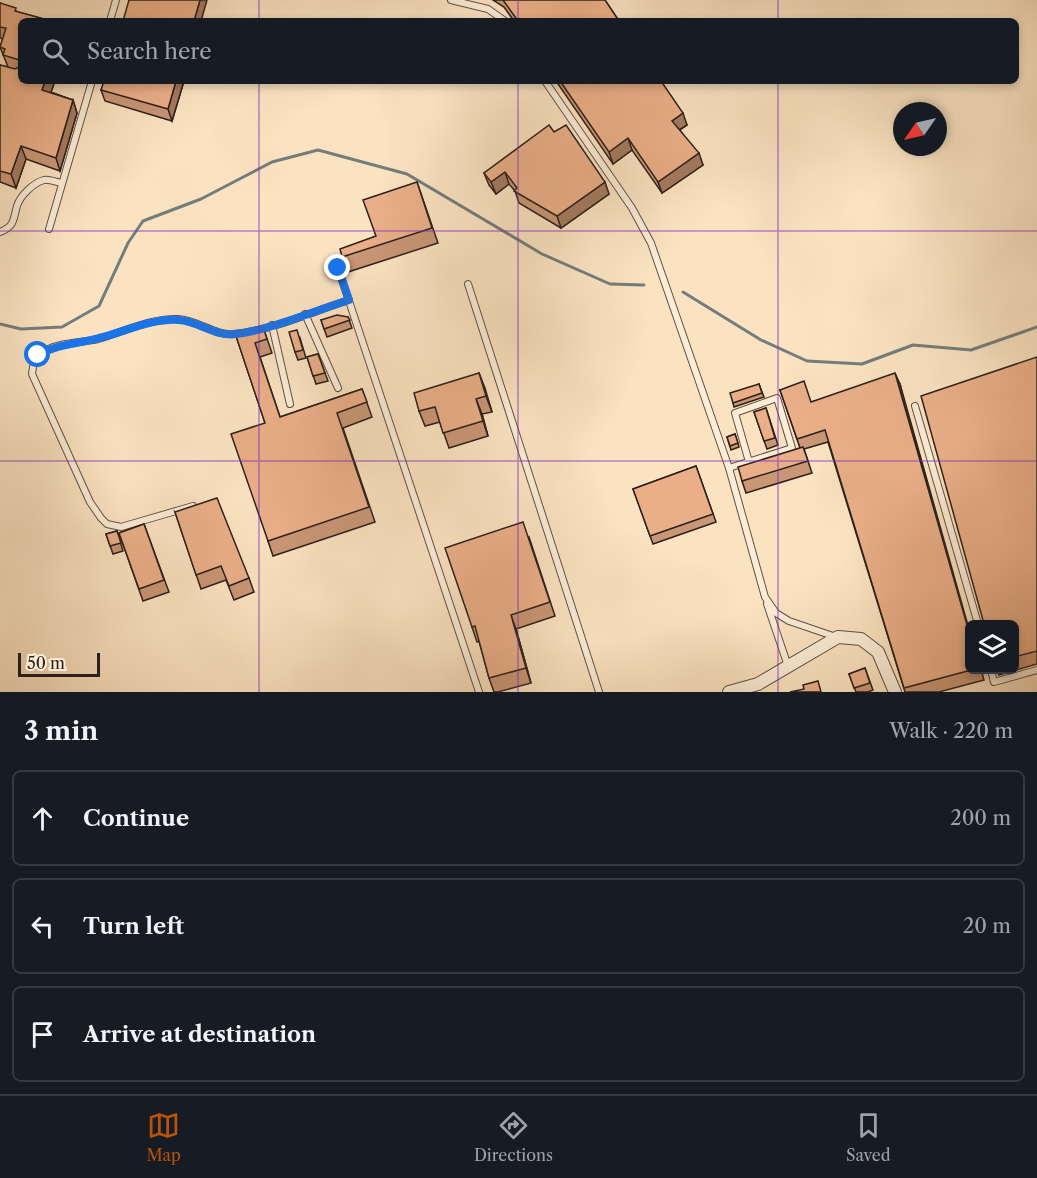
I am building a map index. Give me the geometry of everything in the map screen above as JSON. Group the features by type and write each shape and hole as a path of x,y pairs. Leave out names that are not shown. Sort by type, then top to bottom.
{"street":[{"path":"729,692 758,684 838,637 861,639 878,652 895,692"}],"lane":[{"path":"111,18 116,0"},
{"path":"455,0 488,9 501,18"},
{"path":"49,229 91,84"},
{"path":"547,84 632,208 651,243 729,468 765,597 788,666"},
{"path":"0,232 6,230 15,220 17,204 34,184 45,179 62,183"},
{"path":"338,268 479,692"},
{"path":"468,284 599,692"},
{"path":"193,506 121,527 107,524 90,502 32,374 38,355 46,350 97,339 160,321 177,319 194,322 225,334 236,334 349,300"},
{"path":"306,314 338,388"},
{"path":"272,325 290,404"},
{"path":"729,468 749,462 792,448 777,398 735,413 749,462"},
{"path":"915,406 977,620"},
{"path":"765,597 776,613 789,621 838,637"},
{"path":"992,674 994,682 1037,670"}],"building":[{"path":"129,0 200,0 195,18 124,18"},
{"path":"503,0 605,0 617,18 516,18"},
{"path":"0,3 16,8 15,11 40,18 18,18 18,59 3,55 5,49 0,47 6,28 0,27"},
{"path":"0,65 15,69 18,68 18,84 44,84 42,90 73,100 56,158 21,146 11,174 0,171"},
{"path":"103,84 175,84 168,109 101,90"},
{"path":"562,84 663,84 683,113 672,121 699,153 658,182 628,138 609,152"},
{"path":"549,125 554,132 566,125 605,182 557,216 514,191 517,188 505,172 491,182 484,173"},
{"path":"417,182 432,228 342,257 340,249 376,236 363,200"},
{"path":"337,315 348,317 350,320 324,329 321,320"},
{"path":"263,327 267,339 255,343 280,417 362,389 367,402 337,413 369,507 268,541 231,434 265,423 236,336"},
{"path":"297,330 303,350 295,352 289,332"},
{"path":"318,354 325,373 313,376 307,357"},
{"path":"1037,357 1037,651 1019,656 1019,620 983,620 921,396"},
{"path":"479,373 486,396 476,399 483,421 443,433 435,407 419,411 414,393"},
{"path":"895,373 966,620 965,672 904,688 825,430 797,439 780,390 804,381 811,402"},
{"path":"759,384 762,393 733,403 730,393"},
{"path":"766,408 775,438 764,441 754,412"},
{"path":"735,434 738,443 730,446 727,437"},
{"path":"803,447 808,461 742,481 738,467"},
{"path":"696,466 713,514 650,536 633,489"},
{"path":"217,498 249,578 229,586 221,566 196,575 175,512"},
{"path":"523,522 550,602 511,615 526,668 489,678 475,626 472,627 445,548"},
{"path":"144,524 164,580 139,589 119,533"},
{"path":"117,531 121,543 110,546 106,534"},
{"path":"865,668 870,683 854,688 849,674"},
{"path":"818,681 821,692 790,692 804,689 803,685"}],"waterway":[{"path":"0,324 21,329 62,327 99,306 128,243 143,221 201,199 272,162 318,150 407,174 542,254 610,284 644,285"},
{"path":"683,292 761,340 807,361 862,364 913,345 971,350 1037,327"}],"route":[{"path":"38,355 58,346 97,339 160,321 177,319 194,322 225,334 236,334 272,325 349,300 338,268"}]}
